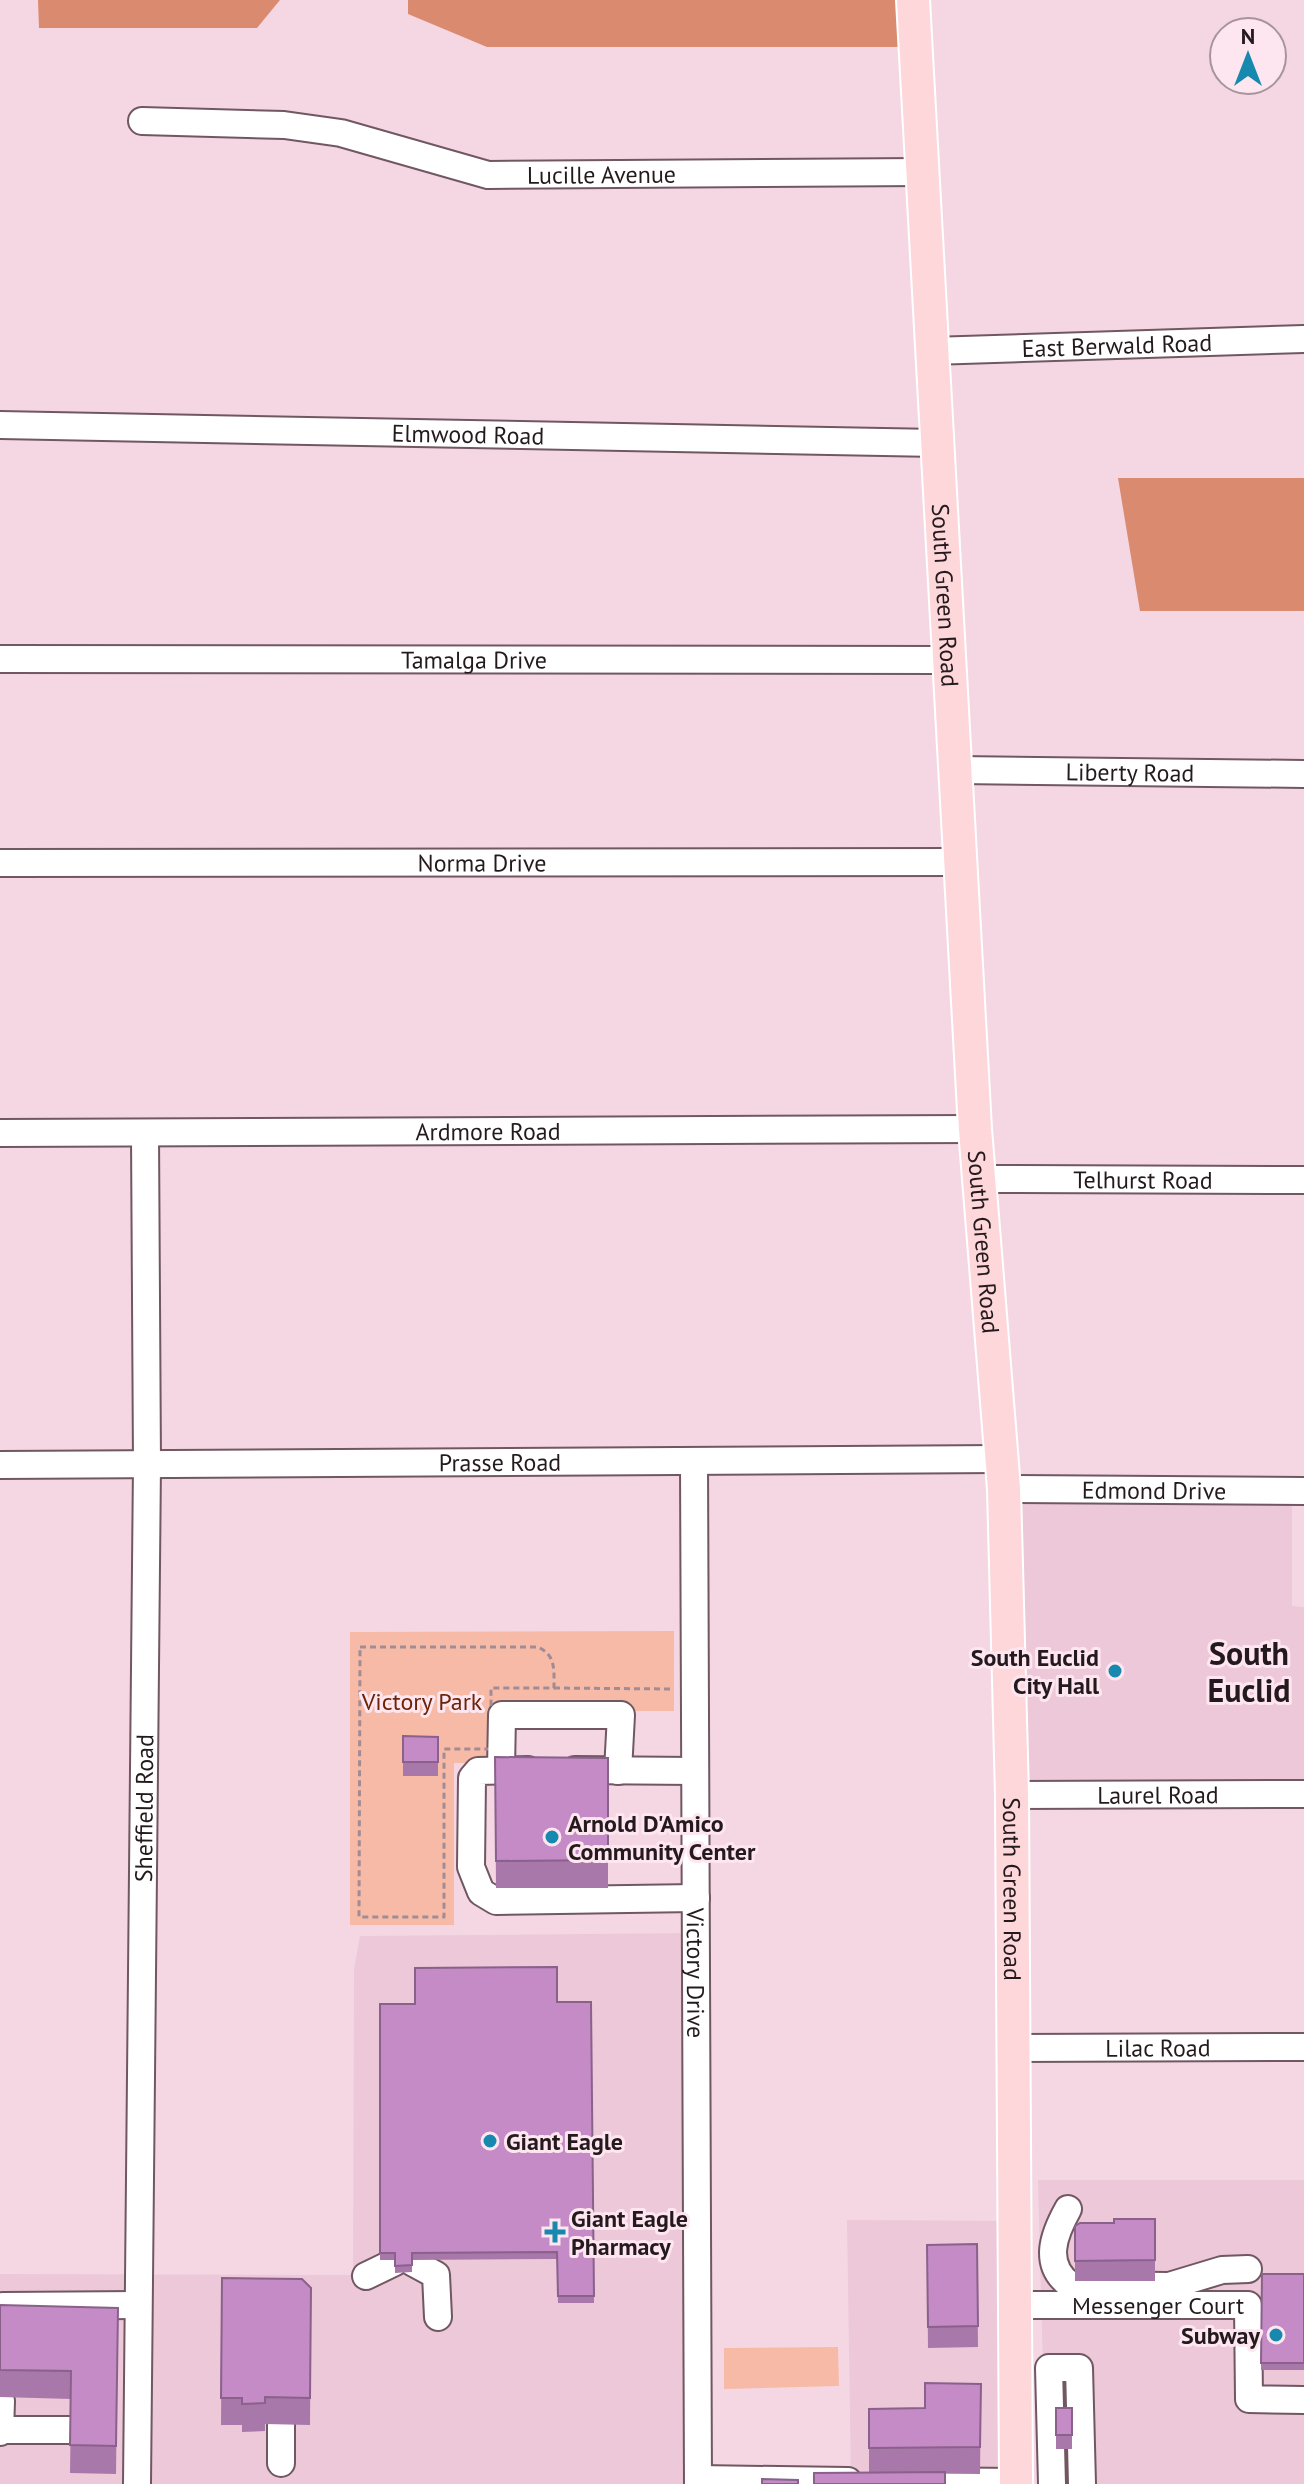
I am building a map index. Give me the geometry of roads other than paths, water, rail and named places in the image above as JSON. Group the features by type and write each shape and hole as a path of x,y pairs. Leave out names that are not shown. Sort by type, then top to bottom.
{"main road":[{"name":"South Green Road","path":"913,0 947,660 958,770 975,1129 1002,1474 1012,1795 1016,2483"}],"street":[{"name":"Lucille Avenue","path":"142,121 284,125 341,133 488,175 923,172"},
{"name":"East Berwald Road","path":"931,351 1304,339"},
{"name":"Elmwood Road","path":"0,425 937,443"},
{"name":"Tamalga Drive","path":"0,659 947,660"},
{"name":"Liberty Road","path":"958,770 1304,774"},
{"name":"Norma Drive","path":"0,863 963,862"},
{"name":"Ardmore Road","path":"0,1133 975,1129"},
{"name":"Sheffield Road","path":"137,2484 127,2429 138,2305 147,1464 145,1134"},
{"name":"Telhurst Road","path":"981,1179 1304,1180"},
{"name":"Prasse Road","path":"0,1465 694,1461 1002,1474"},
{"name":"Victory Drive","path":"694,1461 698,2482"},
{"name":"Edmond Drive","path":"1002,1474 1304,1491"},
{"path":"501,1770 502,1715 621,1715 618,1771"},
{"path":"695,1771 478,1771 472,1778 471,1867 481,1892 496,1901 696,1898"},
{"name":"Laurel Road","path":"1012,1795 1304,1794"},
{"name":"Lilac Road","path":"1012,2048 1304,2047"},
{"path":"1068,2209 1053,2240 1053,2259 1055,2269 1070,2285 1169,2286 1222,2270 1248,2269"},
{"path":"366,2276 404,2262 425,2266 436,2275 438,2317"},
{"path":"3,2306 138,2305"},
{"name":"Messenger Court","path":"1014,2305 1248,2305 1249,2399 1304,2400"},
{"path":"1052,2484 1049,2368 1079,2368 1082,2484"},
{"path":"1,2401 0,2431 71,2430"},
{"path":"281,2425 281,2463"},
{"path":"698,2482 1016,2483"}],"place":[{"name":"South Euclid City Hall","path":"1115,1671"},
{"name":"Arnold D'Amico Community Center","path":"552,1837"},
{"name":"Giant Eagle","path":"490,2141"},
{"name":"Giant Eagle Pharmacy","path":"555,2232"},
{"name":"Subway","path":"1276,2335"}],"district":[{"name":"South Euclid","path":"1249,1672"}],"park label":[{"name":"Victory Park","path":"422,1701"}]}
